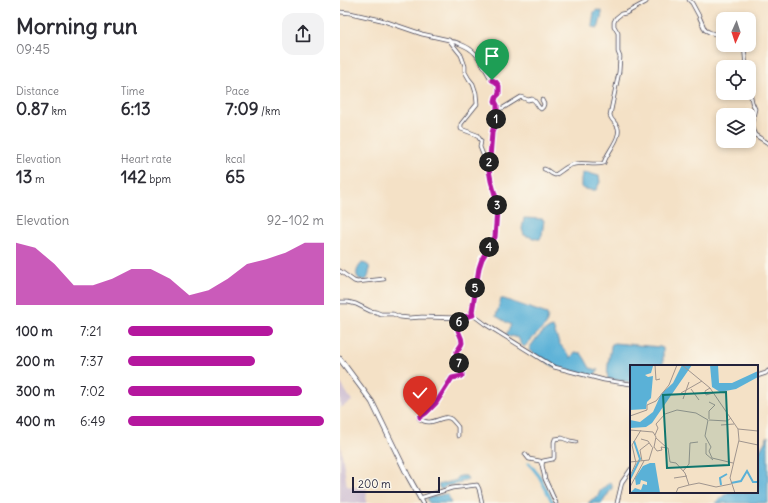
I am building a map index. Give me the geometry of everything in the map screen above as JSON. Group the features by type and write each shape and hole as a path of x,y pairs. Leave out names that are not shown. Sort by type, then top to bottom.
{"highway":[{"path":"340,359 372,402 422,501"}],"street":[{"path":"544,169 555,175 575,164 590,163 600,165 604,163 605,158 613,146 618,128 611,120 610,115 620,72 618,33 614,26 614,22 621,14 626,13 647,0"},
{"path":"689,0 699,16 705,30 716,34"},
{"path":"340,12 381,20 422,34 449,40 461,55 466,72 476,92 477,104 461,124 461,129 477,135 480,141 480,147 489,170 497,204 495,237 482,259 479,268 472,312 473,315"},
{"path":"451,42 455,41 471,49 483,64 492,80 499,86 499,94 495,101 497,105 497,116 492,133 489,170"},
{"path":"497,105 500,108 503,108 521,97 528,100 534,100 538,108 541,109 543,108 544,104 542,100"},
{"path":"752,100 755,109 751,126 755,135 767,142 768,146"},
{"path":"340,271 354,281 358,282 384,279"},
{"path":"340,302 356,304 370,311 381,314 393,314 400,317 409,318 461,318 473,315 554,367 604,380 630,384"},
{"path":"458,436 458,427 451,419 444,418 427,422 419,418 436,403 452,378 462,376 463,372 456,356 462,342 457,328 461,318"},
{"path":"758,376 768,371"},
{"path":"542,465 543,461 554,458 555,439 562,438 576,442"},
{"path":"525,454 530,459 540,462 542,465 547,485 552,491 556,503"},
{"path":"617,503 622,482 630,470"},
{"path":"422,501 452,488 477,485 482,503"}],"shaded area":[{"path":"340,382 352,401 340,408"},
{"path":"340,441 347,486 367,489 366,503 340,503"}],"water":[{"path":"597,10 602,11 598,28 593,27 592,25 594,12"},
{"path":"584,173 599,176 600,182 596,190 581,187 582,174"},
{"path":"524,218 544,220 540,239 524,235 522,229"},
{"path":"362,263 369,266 369,273 366,280 359,279 357,275 358,269"},
{"path":"501,299 547,314 548,316 546,325 524,347 518,338 506,335 511,325 496,316"},
{"path":"553,327 559,343 571,358 575,352 581,353 590,368 598,370 594,376 553,366 529,350 539,336 546,330"},
{"path":"612,344 663,348 663,365 630,365 630,382 608,379 608,367"},
{"path":"768,436 768,503 715,503 727,493 758,493 758,454"},
{"path":"466,476 468,479 462,481 461,483 446,486 443,489 440,489 438,485 457,480 457,477"},
{"path":"610,482 612,488 602,503 588,503 598,496 600,491"},
{"path":"444,494 448,495 451,503 429,503 427,499 429,498"}],"waterway":[{"path":"529,463 539,476 553,503"}],"route":[{"path":"420,417 436,403 452,378 462,376 463,374 456,356 462,342 457,328 461,318 473,315 472,312 475,288 479,268 482,259 495,237 497,204 489,170 492,133 497,116 497,105 495,101 499,94 499,86 492,80"}]}
